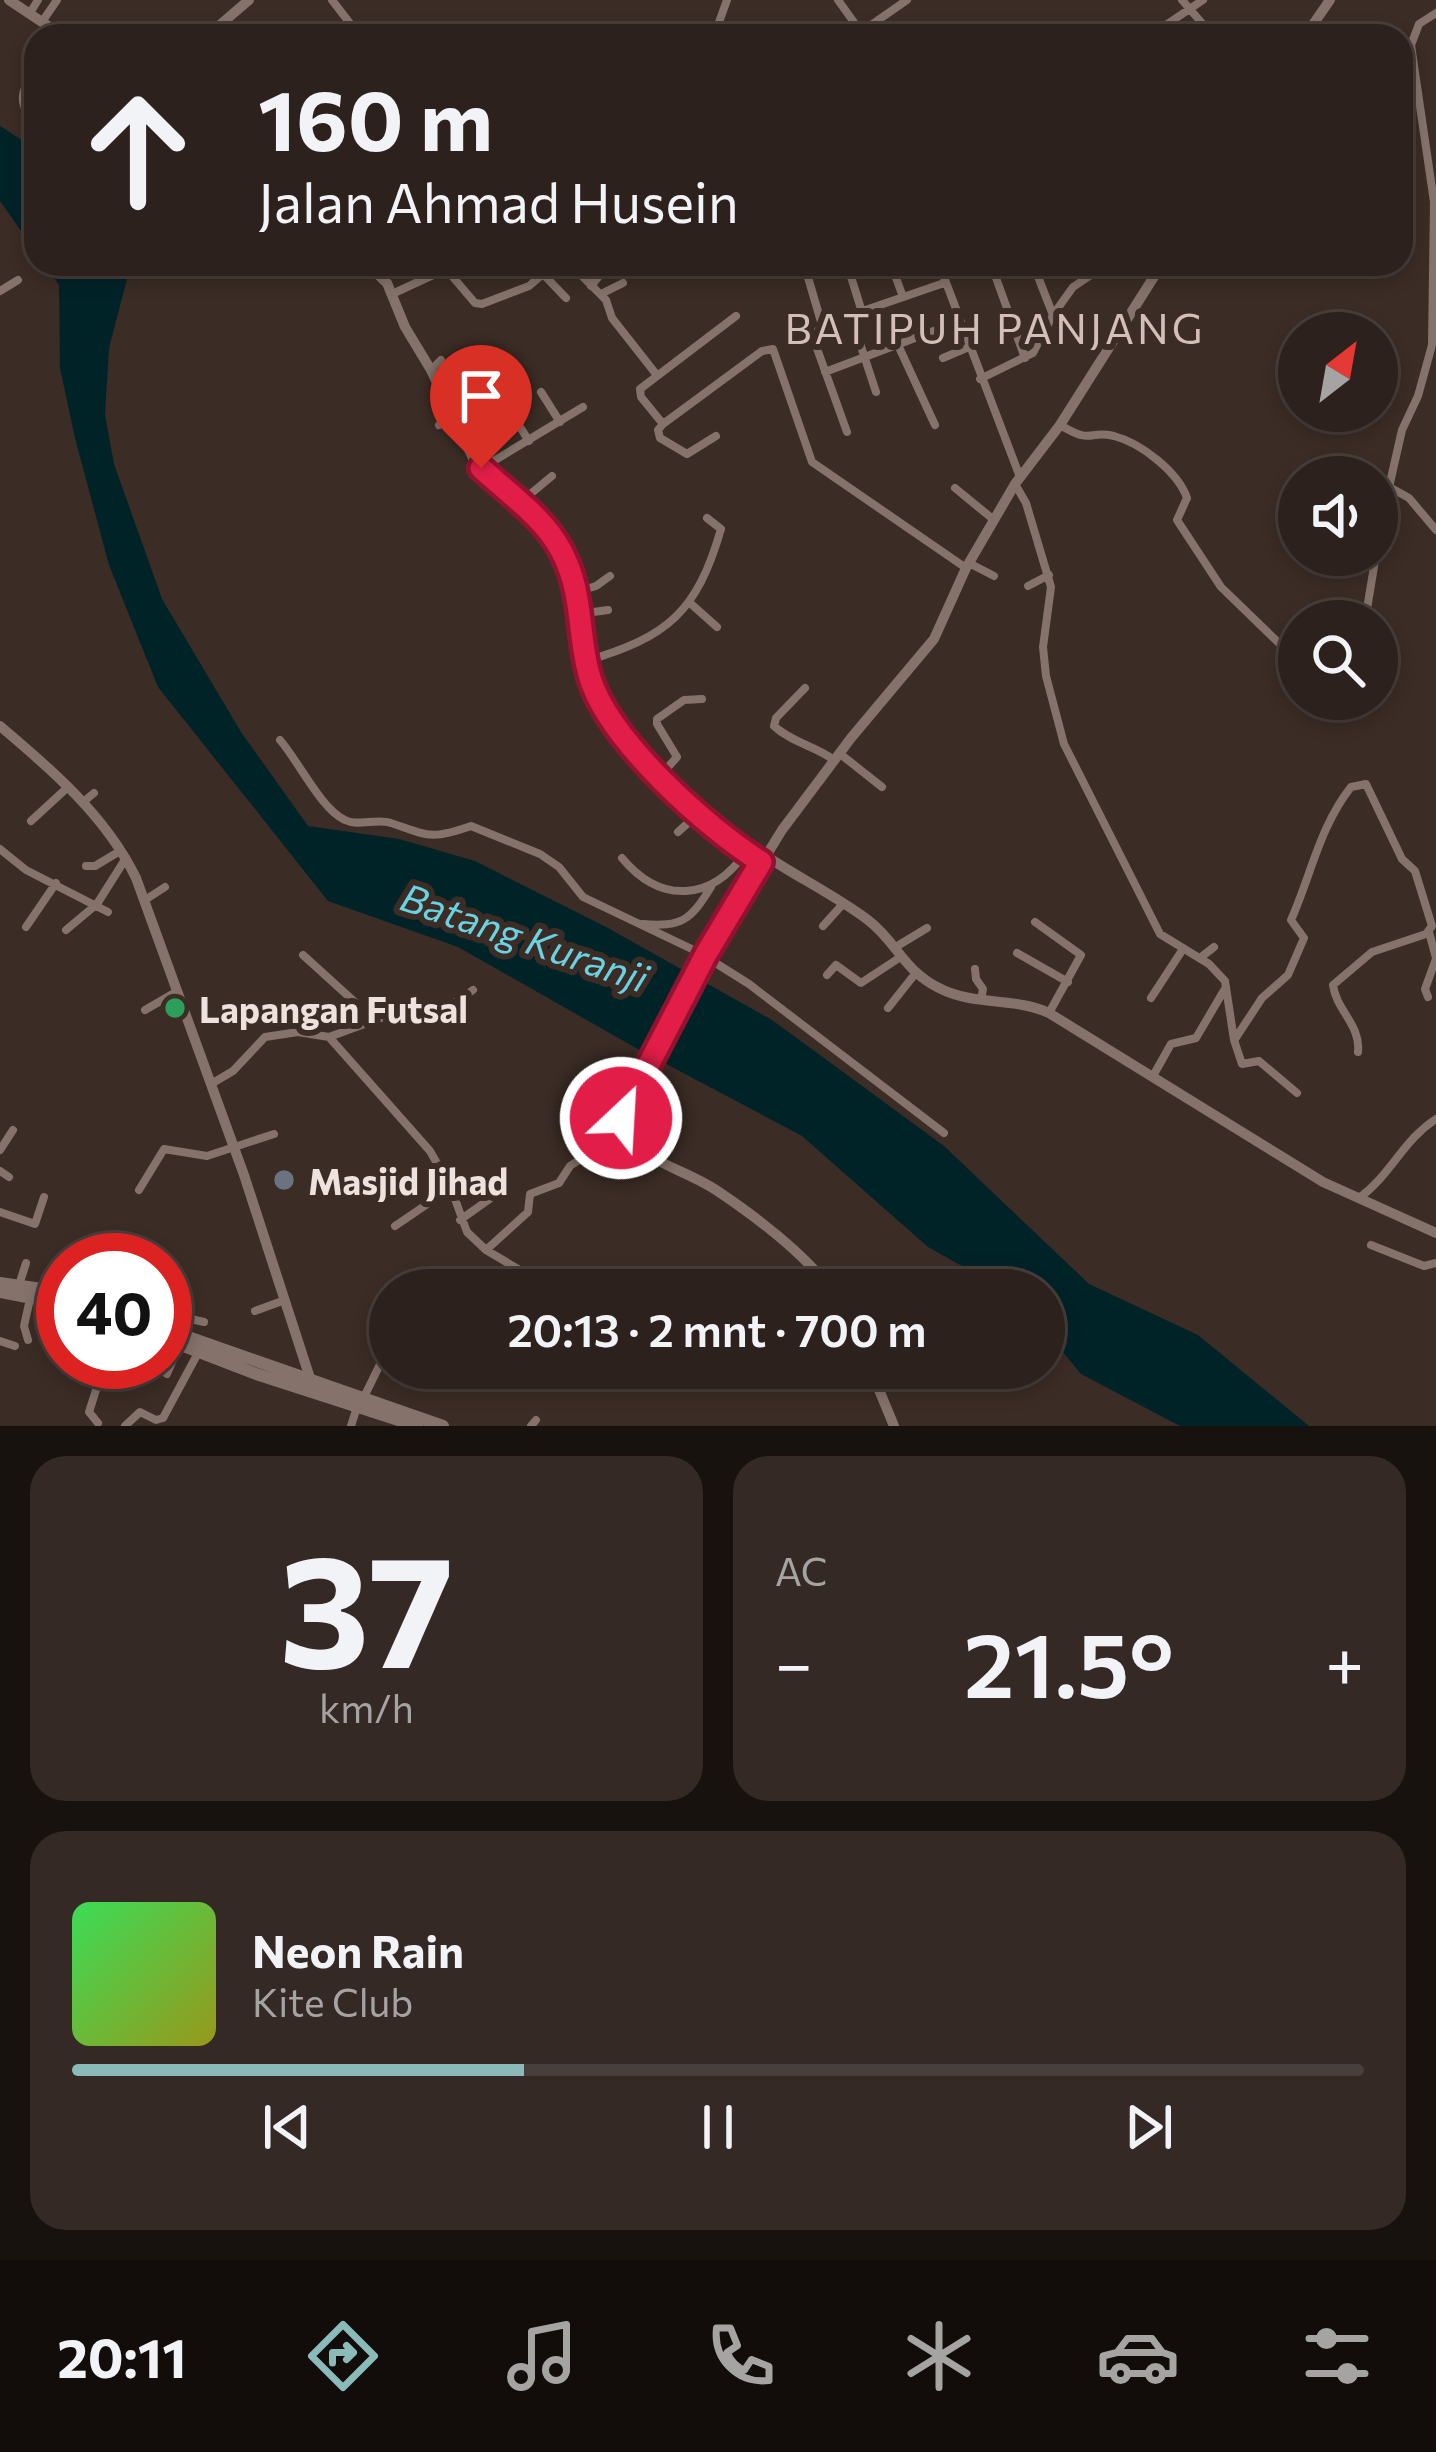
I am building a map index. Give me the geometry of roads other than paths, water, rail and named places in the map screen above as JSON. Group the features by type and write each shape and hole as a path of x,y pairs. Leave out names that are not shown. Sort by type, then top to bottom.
{"main road":[{"path":"0,1288 36,1288"},
{"path":"0,1288 36,1298"},
{"path":"192,1344 443,1426"},
{"path":"192,1347 310,1378 417,1426"}],"street":[{"path":"9,0 44,24"},
{"path":"30,14 38,0"},
{"path":"42,22 57,0"},
{"path":"221,24 249,0"},
{"path":"332,0 350,24"},
{"path":"875,24 907,0"},
{"path":"1182,0 1201,24"},
{"path":"1167,24 1202,0"},
{"path":"1413,40 1419,24 1436,14"},
{"path":"1397,456 1402,430 1430,360 1434,202 1413,59"},
{"path":"382,276 405,327 436,365 452,420 481,468 522,501 552,534 566,559 586,662 602,704 660,776 698,814 746,852 868,921 915,974 952,994 1021,1003 1049,1013 1358,1199 1436,1233"},
{"path":"392,294 431,276"},
{"path":"452,276 475,303 482,304 530,286 541,276"},
{"path":"545,276 566,298"},
{"path":"581,276 601,295 656,374"},
{"path":"591,286 599,276"},
{"path":"808,276 822,325"},
{"path":"851,276 862,312"},
{"path":"895,276 903,297"},
{"path":"942,276 1049,575 1051,598 1042,647 1064,744 1160,934 1219,972 1227,986 1234,1040 1244,1066 1259,1061 1297,1093"},
{"path":"995,276 1025,359"},
{"path":"1038,276 1053,315"},
{"path":"980,379 1033,353 1073,287 1090,276"},
{"path":"813,1269 718,1191 632,1147 621,1128 632,1092 706,954 764,859 836,756 934,639 967,566 1017,481 1060,425 1154,276"},
{"path":"0,291 18,280"},
{"path":"601,295 623,283"},
{"path":"847,432 814,338 822,325 944,283"},
{"path":"663,424 639,393 656,374 736,316"},
{"path":"851,316 876,392"},
{"path":"825,372 960,321"},
{"path":"898,345 935,425"},
{"path":"943,358 969,347"},
{"path":"716,436 687,454 660,438 658,430 771,348 781,364 812,462 967,566 994,576"},
{"path":"541,392 560,422"},
{"path":"481,468 583,407"},
{"path":"511,413 529,441"},
{"path":"440,425 452,420"},
{"path":"1060,425 1084,439 1119,437 1173,476 1186,498 1177,520 1213,577 1278,642"},
{"path":"522,501 552,476"},
{"path":"956,488 994,520"},
{"path":"1398,492 1436,530"},
{"path":"586,662 627,649 665,628 690,603 709,570 721,529 707,518"},
{"path":"1028,586 1049,575"},
{"path":"576,592 610,576"},
{"path":"690,603 717,627"},
{"path":"579,614 608,610"},
{"path":"805,688 775,720 775,726 785,736 836,756 882,787"},
{"path":"660,776 676,757 658,719 684,700 702,699"},
{"path":"0,726 83,802 124,854 145,900 233,1147 249,1174 310,1378"},
{"path":"280,740 330,811 350,823 386,821 436,838 471,826 540,854 559,867 583,898 698,952 749,984 944,1132"},
{"path":"1234,1040 1262,998 1291,970 1304,939 1292,920 1330,818 1351,787 1361,784 1370,788 1402,859 1415,871 1432,926 1436,958 1425,989 1428,997"},
{"path":"31,821 68,787"},
{"path":"83,802 94,793"},
{"path":"678,832 698,814"},
{"path":"0,849 15,863 108,912"},
{"path":"622,858 638,875 659,886 694,892 712,886 736,868 746,852"},
{"path":"86,866 124,854"},
{"path":"66,930 97,904 124,854"},
{"path":"26,927 56,883"},
{"path":"634,924 662,926 684,921 712,886"},
{"path":"145,900 165,887"},
{"path":"824,926 842,905"},
{"path":"1035,922 1080,953 1081,960 1049,1013"},
{"path":"827,975 836,964 861,983 928,928"},
{"path":"1358,1052 1356,1028 1333,986 1372,952 1430,932"},
{"path":"1200,958 1214,947"},
{"path":"1151,998 1183,949"},
{"path":"1017,953 1068,982"},
{"path":"303,955 357,1004 368,1023"},
{"path":"975,969 982,1000"},
{"path":"888,1008 915,974"},
{"path":"1152,1077 1168,1047 1196,1038 1227,986"},
{"path":"211,1084 233,1071 265,1037 298,1032 329,1037 400,1011 452,1005 473,990"},
{"path":"145,1010 176,992"},
{"path":"329,1037 430,1151 452,1188 460,1220 486,1250 516,1269"},
{"path":"1358,1199 1388,1173 1412,1135 1436,1119"},
{"path":"0,1150 13,1130"},
{"path":"140,1190 164,1149 207,1156 274,1134"},
{"path":"486,1250 528,1212 530,1195 559,1183 574,1163 599,1148 610,1145 623,1152 632,1147"},
{"path":"395,1226 452,1188"},
{"path":"0,1212 35,1223 44,1197"},
{"path":"460,1220 490,1198"},
{"path":"1371,1245 1424,1266 1436,1263"},
{"path":"19,1285 26,1263"},
{"path":"28,1340 24,1327 30,1297"},
{"path":"255,1311 284,1300"},
{"path":"192,1319 204,1322"},
{"path":"0,1341 15,1346"},
{"path":"125,1426 140,1412 156,1420 163,1418 199,1352"},
{"path":"351,1426 369,1386"},
{"path":"96,1389 89,1412 98,1423"},
{"path":"879,1389 894,1426"}],"water":[{"path":"0,126 24,141 24,235 0,201"},
{"name":"Batang Kuranji","path":"53,276 126,276 109,348 105,415 114,464 162,599 241,732 308,826 399,839 475,861 606,927 772,1020 944,1146 1089,1284 1198,1335 1309,1426 1180,1426 1081,1374 1065,1355 1065,1269 967,1269 928,1247 802,1136 458,947 328,901 158,687 109,565 60,368 59,285"}],"place":[{"name":"Lapangan Futsal","path":"175,1008"},
{"name":"Masjid Jihad","path":"284,1180"}],"district":[{"name":"BATIPUH PANJANG","path":"995,327"}]}
